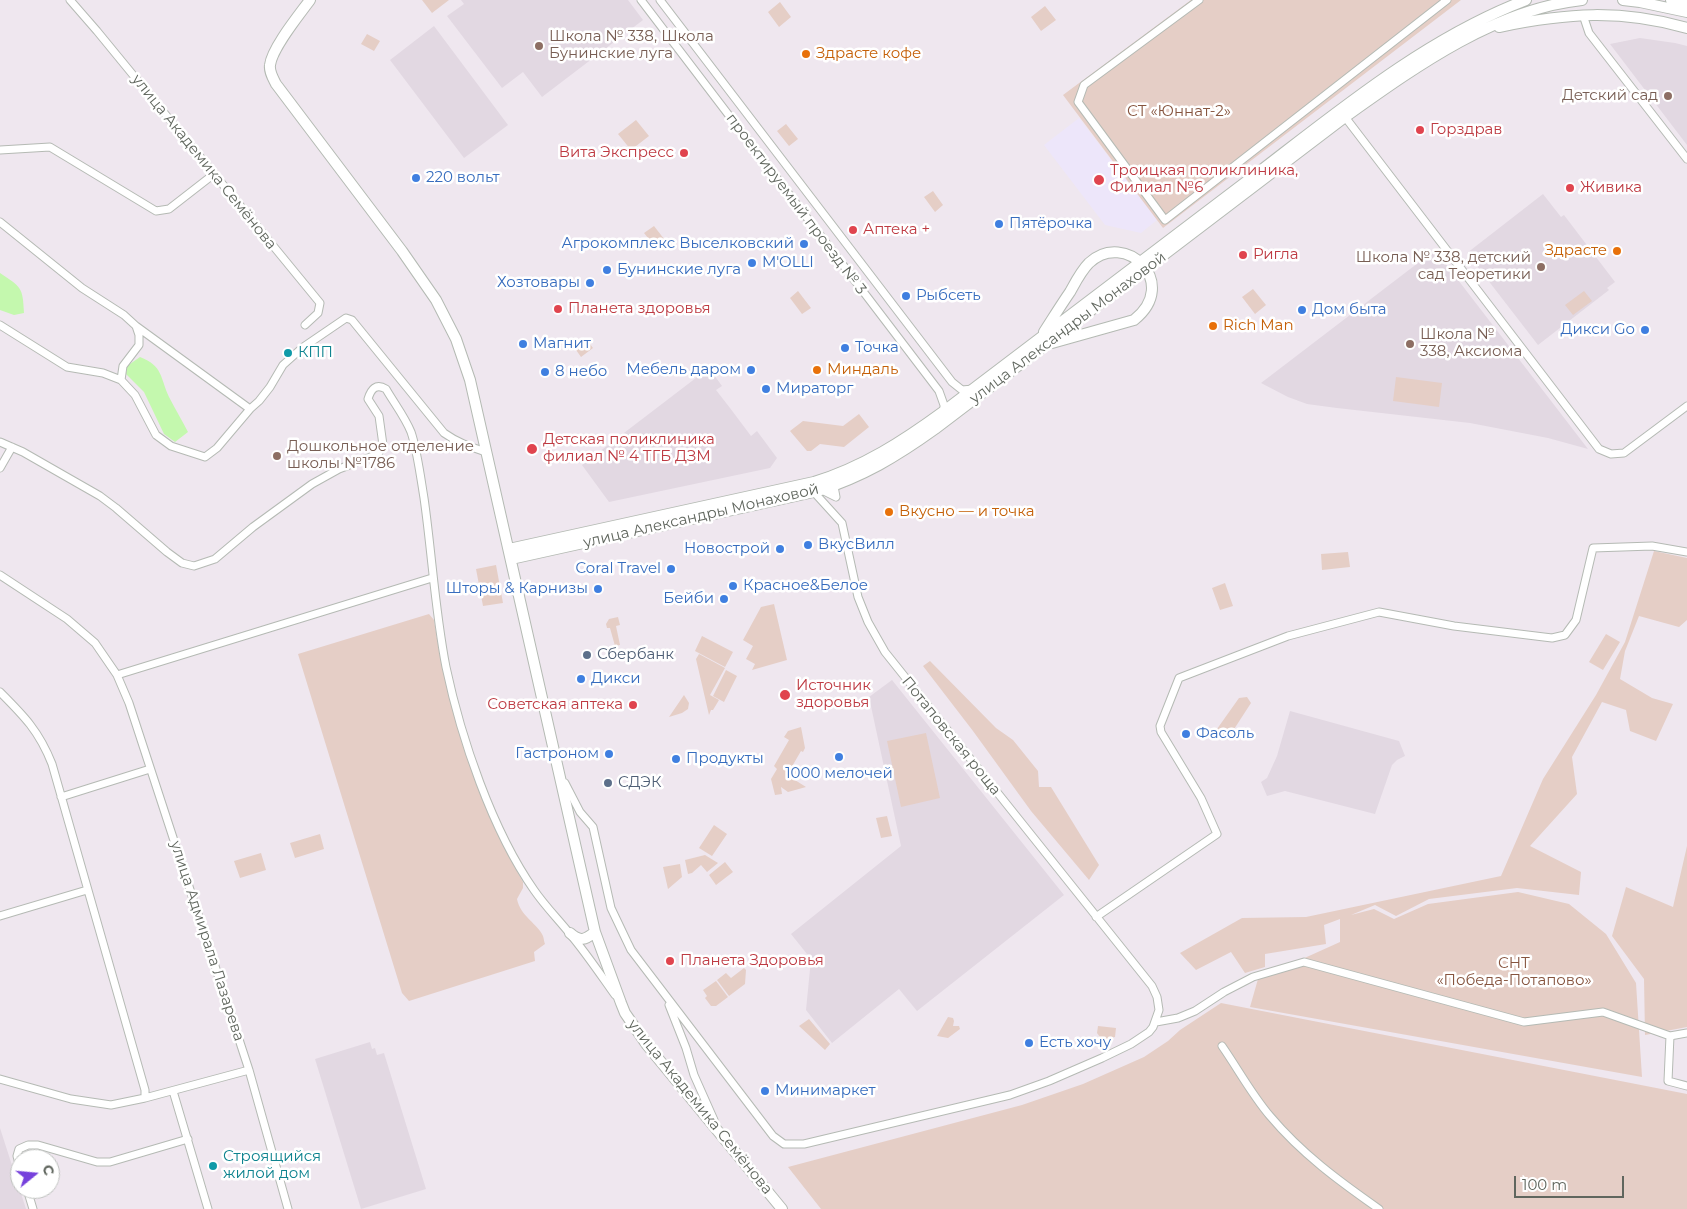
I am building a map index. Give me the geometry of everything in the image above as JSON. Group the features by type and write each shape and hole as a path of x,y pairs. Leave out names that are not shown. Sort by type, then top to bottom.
{"main road":[{"name":"улица Академика Семёнова","path":"310,0 277,47 270,64 271,74 276,84 402,251 442,310 456,339 465,363 510,554 595,932 621,1003 625,1013 647,1045 782,1209"},
{"name":"улица Александры Монаховой","path":"510,554 779,490 833,481 867,472 906,450 1044,341 1400,67 1486,16 1526,0"},
{"name":"улица Александры Монаховой","path":"1143,265 1406,74 1505,19 1539,8 1582,0"},
{"path":"1623,0 1649,3 1687,12"},
{"path":"1672,0 1687,4"},
{"path":"1483,30 1540,19 1583,15 1642,17 1687,28"},
{"path":"1113,252 1124,253 1143,265 1152,285 1152,295 1143,313 1134,320 1044,341 1089,263 1113,252"},
{"name":"улица Александры Монаховой","path":"833,481 884,452 1044,341"},
{"path":"570,933 576,938 581,939 587,938 595,932"}],"street":[{"name":"улица Академика Семёнова","path":"70,0 320,303 318,313 305,325"},
{"name":"проектируемый проезд № 3","path":"641,0 939,391 944,411"},
{"name":"проектируемый проезд № 3","path":"660,0 952,382 962,390 974,388"},
{"path":"1199,0 1084,85 1078,102 1165,220 1448,0"},
{"path":"1583,15 1589,33 1687,159"},
{"path":"1346,117 1596,446 1606,453 1624,453 1687,406"},
{"path":"0,150 50,147 156,211 169,209 214,174"},
{"path":"0,222 82,288 124,314 136,326 250,409"},
{"path":"0,325 67,367 103,373 121,380 135,395 156,434 171,446 204,456 217,448 259,401 283,365 302,348 344,318 348,318 352,320 444,433 455,441 486,452"},
{"path":"121,380 123,366 139,345 139,334 136,326"},
{"name":"улица Академика Семёнова","path":"12,447 100,496 167,552 182,563 194,566 215,559 253,527 312,484 339,470 378,454 383,445 378,416 368,399 370,390 376,386 381,386 386,390 411,432 422,491 432,578 446,667 458,716 472,760 496,822 532,889 570,933 621,1003"},
{"path":"0,442 12,447 0,468"},
{"name":"Потаповская роща","path":"833,481 836,497 804,481 842,522 858,597 875,636 898,670 1154,991 1159,1004 1156,1022"},
{"path":"1096,917 1217,834 1201,798 1161,732 1160,726 1180,678 1288,636 1378,612 1484,630 1552,638 1565,635 1576,620 1593,548 1652,546 1687,552"},
{"name":"улица Адмирала Лазарева","path":"0,576 67,619 95,643 117,675 129,703 249,1070 288,1209"},
{"path":"117,675 432,578"},
{"path":"0,692 30,722 44,744 61,797 142,1081 145,1098"},
{"path":"557,764 575,803 593,827 611,908 615,920 635,958 773,1136 784,1144 799,1145 1010,1095 1075,1070 1131,1044 1149,1032 1156,1022 1178,1018 1253,977 1304,962 1524,1022 1603,1012 1670,1036 1687,1033"},
{"path":"61,797 150,769"},
{"path":"0,916 87,890"},
{"path":"666,997 709,1112 728,1144"},
{"path":"1670,1036 1668,1081 1687,1086"},
{"path":"686,1048 688,1040 694,1038 699,1041"},
{"path":"1222,1046 1270,1115 1296,1144 1331,1175 1379,1209"},
{"path":"0,1079 70,1099 111,1106 249,1070"},
{"path":"173,1091 208,1208 199,1209"},
{"path":"60,1151 97,1162 110,1162 188,1139"},
{"path":"18,1149 28,1145 38,1145 52,1149"}],"shaded area":[{"name":"Школа № 338, Школа Бунинские луга","path":"461,0 628,0 643,20 542,97 523,72 502,88 447,16 464,4"},
{"path":"434,26 508,125 464,158 390,60"},
{"name":"Детский сад","path":"1640,38 1687,46 1687,145 1610,44"},
{"name":"Троицкая поликлиника, Филиал №6","path":"1079,118 1157,220 1141,233 1105,225 1044,145"},
{"name":"Школа № 338, детский сад Теоретики","path":"1543,194 1561,217 1564,215 1615,282 1607,288 1609,290 1538,345 1467,253"},
{"name":"Школа № 338, Аксиома","path":"1435,250 1588,449 1548,438 1470,423 1307,404 1288,397 1261,383"},
{"path":"0,273 20,288 24,313 14,315 0,310"},
{"path":"140,357 157,368 169,397 188,432 175,442 164,434 144,392 126,374 127,366"},
{"path":"709,368 722,386 716,390 751,436 757,431 777,458 770,468 609,502 582,465"},
{"path":"892,680 1064,895 917,1011 899,989 832,1043 806,1010 811,959 791,934 901,846 869,697"},
{"path":"1290,711 1399,741 1405,756 1392,765 1375,814 1285,791 1267,796 1261,782 1267,778 1277,756"},
{"path":"370,1042 372,1049 375,1048 377,1055 384,1053 426,1189 361,1209 315,1059"},
{"path":"0,1128 10,1159 10,1199 23,1199 26,1209 0,1209"}],"green space":[{"path":"422,0 449,0 432,13"},
{"name":"СТ «Юннат-2»","path":"1191,0 1461,0 1163,228 1063,95"},
{"path":"780,2 791,17 779,27 768,12"},
{"path":"1045,6 1056,20 1041,31 1031,17"},
{"path":"367,34 380,41 374,51 361,44"},
{"path":"636,120 649,136 631,150 618,134"},
{"path":"786,124 798,139 789,146 777,131"},
{"path":"933,191 943,205 935,212 924,197"},
{"path":"654,226 668,244 664,247 661,244 656,248 644,233"},
{"path":"1253,289 1266,305 1255,314 1242,297"},
{"path":"798,291 811,308 802,314 790,298"},
{"path":"1584,291 1592,301 1573,315 1565,305"},
{"path":"586,339 593,348 581,357 574,347"},
{"path":"1396,377 1442,383 1439,407 1393,401"},
{"path":"859,414 869,427 844,447 820,444 811,451 807,451 790,431 803,421 843,426"},
{"name":"СНТ «Победа-Потапово»","path":"1654,551 1687,558 1687,620 1679,627 1639,616 1625,651 1620,679 1652,698 1673,704 1656,741 1630,731 1626,710 1602,702 1572,757 1577,794 1530,846 1581,872 1579,895 1517,888 1429,899 1396,916 1375,905 1351,915 1374,909 1394,919 1428,904 1518,892 1569,904 1606,934 1636,983 1642,1077 1250,1007 1258,979 1340,942 1340,919 1324,925 1326,944 1265,954 1265,967 1245,973 1231,952 1196,970 1180,953 1242,918 1306,917 1501,876 1543,779 1596,695 1625,642"},
{"path":"1348,552 1350,567 1322,570 1321,554"},
{"path":"496,565 503,603 483,606 476,569"},
{"path":"1225,583 1233,606 1220,610 1212,588"},
{"path":"774,604 787,660 752,670 755,664 746,659 753,646 743,640 761,607"},
{"path":"429,614 434,620 447,688 466,755 492,820 523,882 523,888 517,899 519,905 525,915 541,932 545,944 534,952 535,961 409,1001 402,993 298,654"},
{"path":"618,617 620,625 616,626 620,645 615,646 610,628 607,628 606,624 609,619"},
{"path":"1606,634 1620,642 1603,670 1589,662"},
{"path":"702,636 733,652 725,667 695,651"},
{"path":"699,654 725,668 710,695 719,700 709,715 696,659"},
{"path":"930,661 996,728 1013,740 1038,771 1039,787 1051,787 1099,865 1089,880 1031,811 923,666"},
{"path":"726,670 737,676 724,702 713,696"},
{"path":"684,695 689,703 688,709 669,717"},
{"path":"1247,697 1251,703 1227,740 1217,729 1239,698"},
{"path":"801,727 805,748 803,752 801,751 787,775 806,787 788,792 781,787 782,794 775,795 771,779 777,769 774,766 789,740 784,737 788,731"},
{"path":"926,733 940,798 901,807 887,741"},
{"path":"887,816 892,836 881,838 876,818"},
{"path":"714,825 727,834 712,856 699,848"},
{"path":"320,834 324,849 295,858 290,843"},
{"path":"1687,846 1687,1027 1645,1035 1644,979 1612,936 1626,887 1673,907"},
{"path":"261,853 266,870 240,878 234,861"},
{"path":"705,855 718,863 707,872 701,865 688,874 685,860"},
{"path":"725,862 733,872 716,885 709,875"},
{"path":"680,864 682,877 668,889 663,867"},
{"path":"744,968 746,970 745,984 729,996 717,980 726,973 731,978"},
{"path":"716,981 728,997 716,1006 711,1006 705,998 707,996 703,990"},
{"path":"1221,1003 1687,1094 1687,1209 821,1209 788,1167 1022,1105 1083,1084 1144,1057"},
{"path":"948,1017 953,1018 953,1026 959,1026 960,1029 948,1038 937,1036"},
{"path":"809,1019 830,1044 825,1050 799,1026"},
{"path":"1098,1026 1116,1028 1115,1037 1102,1040 1097,1033"}],"place":[{"name":"Школа № 338, Школа Бунинские луга","path":"539,46"},
{"name":"Здрасте кофе","path":"806,54"},
{"name":"Детский сад","path":"1668,96"},
{"name":"Горздрав","path":"1420,130"},
{"name":"Вита Экспресс","path":"684,153"},
{"name":"220 вольт","path":"416,178"},
{"name":"Троицкая поликлиника, Филиал №6","path":"1099,180"},
{"name":"Живика","path":"1570,188"},
{"name":"Пятёрочка","path":"999,224"},
{"name":"Аптека +","path":"853,230"},
{"name":"Агрокомплекс Выселковский","path":"804,244"},
{"name":"Здрасте","path":"1617,251"},
{"name":"Ригла","path":"1243,255"},
{"name":"M'OLLI","path":"752,263"},
{"name":"Школа № 338, детский сад Теоретики","path":"1541,267"},
{"name":"Бунинские луга","path":"607,270"},
{"name":"Хозтовары","path":"590,283"},
{"name":"Рыбсеть","path":"906,296"},
{"name":"Планета здоровья","path":"558,309"},
{"name":"Дом быта","path":"1302,310"},
{"name":"Rich Man","path":"1213,326"},
{"name":"Дикси Go","path":"1645,330"},
{"name":"Магнит","path":"523,344"},
{"name":"Школа № 338, Аксиома","path":"1410,344"},
{"name":"Точка","path":"845,348"},
{"name":"КПП","path":"288,353"},
{"name":"Мебель даром","path":"751,370"},
{"name":"Миндаль","path":"817,370"},
{"name":"8 небо","path":"545,372"},
{"name":"Мираторг","path":"766,389"},
{"name":"Детская поликлиника филиал № 4 ТГБ ДЗМ","path":"532,449"},
{"name":"Дошкольное отделение школы №1786","path":"277,456"},
{"name":"Вкусно — и точка","path":"889,512"},
{"name":"ВкусВилл","path":"808,545"},
{"name":"Новострой","path":"780,549"},
{"name":"Coral Travel","path":"671,569"},
{"name":"Красное&Белое","path":"733,586"},
{"name":"Шторы & Карнизы","path":"598,589"},
{"name":"Бейби","path":"724,599"},
{"name":"Сбербанк","path":"587,655"},
{"name":"Дикси","path":"581,679"},
{"name":"Источник здоровья","path":"785,695"},
{"name":"Советская аптека","path":"633,705"},
{"name":"Фасоль","path":"1186,734"},
{"name":"Гастроном","path":"609,754"},
{"name":"1000 мелочей","path":"839,757"},
{"name":"Продукты","path":"676,759"},
{"name":"СДЭК","path":"608,783"},
{"name":"Планета Здоровья","path":"670,961"},
{"name":"Есть хочу","path":"1029,1043"},
{"name":"Минимаркет","path":"765,1091"},
{"name":"Строящийся жилой дом","path":"213,1166"}]}
